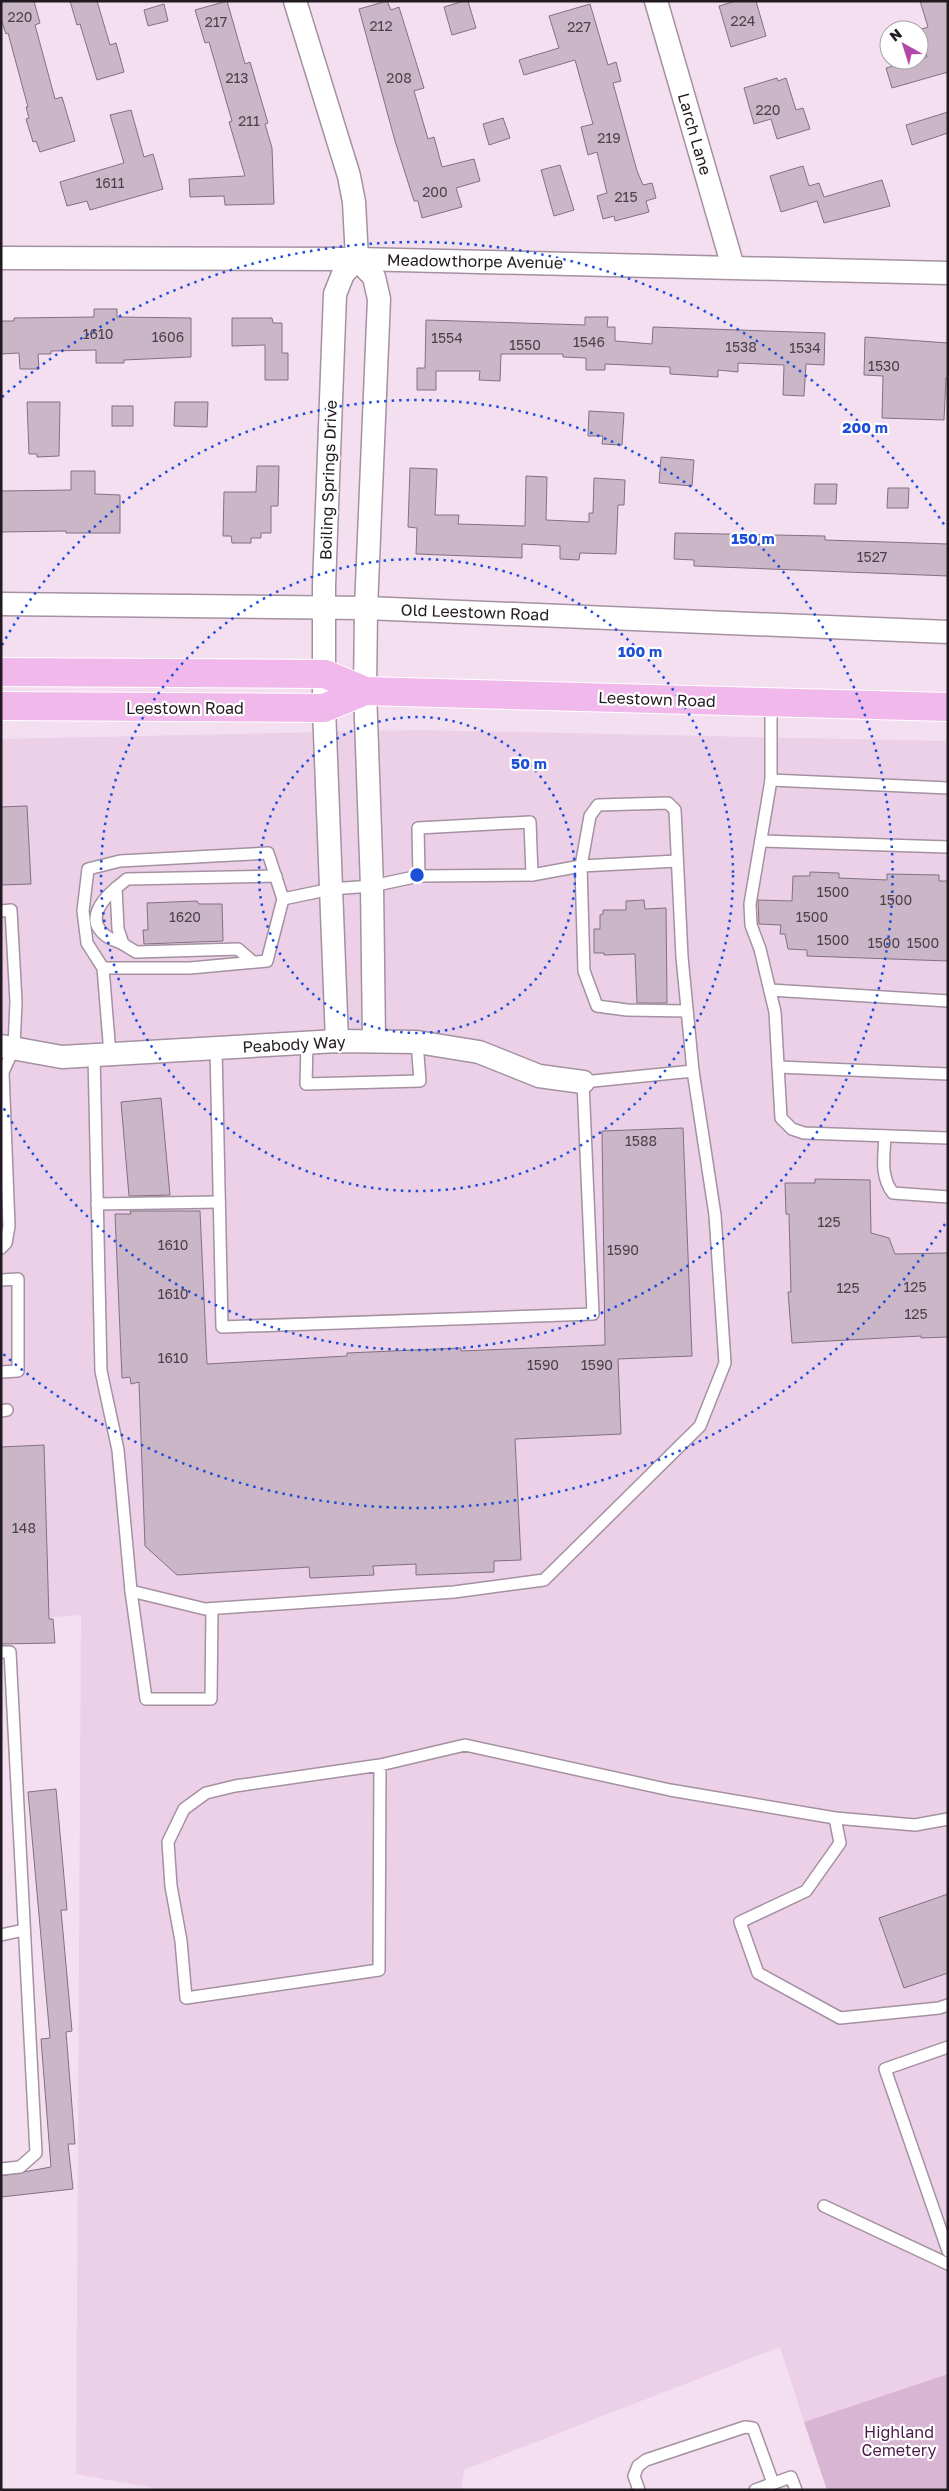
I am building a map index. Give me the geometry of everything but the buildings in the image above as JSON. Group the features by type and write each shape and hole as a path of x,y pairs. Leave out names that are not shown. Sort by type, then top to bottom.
{"main road":[{"name":"Leestown Road","path":"1,672 325,674 365,690 948,707"},
{"name":"Leestown Road","path":"1,706 324,708 365,690"}],"street":[{"path":"295,1 349,176 354,202 357,259 374,277 379,299 366,608 365,690 372,886 374,1040"},
{"name":"Larch Lane","path":"656,1 733,267"},
{"name":"Meadowthorpe Avenue","path":"1,257 357,259 948,273"},
{"name":"Boiling Springs Drive","path":"337,1041 324,708 325,608 335,294 343,274 357,259"},
{"name":"Old Leestown Road","path":"1,604 366,608 948,632"},
{"name":"Peabody Way","path":"8,1047 62,1057 337,1041 417,1042 479,1052 539,1076 583,1082"}],"lane":[{"path":"771,702 771,780 750,904 751,925 760,949 775,1012 780,1118 792,1129 804,1133 948,1138"},
{"path":"771,780 948,788"},
{"path":"131,1591 205,1609 212,1609 454,1592 544,1580 700,1426 725,1363 715,1215 693,1071 687,1011 675,810 668,803 598,805 590,816 581,866 584,971 598,1006 627,1010 687,1011"},
{"path":"419,876 418,828 530,822 532,875"},
{"path":"761,841 948,847"},
{"path":"103,968 190,968 267,961 283,899 268,853 120,861 88,869 83,911 87,943 103,968 98,1204 101,1371 118,1450 131,1591 146,1699 211,1699 212,1609"},
{"path":"283,899 331,889 372,886 419,876 532,875 581,866 677,861"},
{"path":"253,962 238,949 136,952 104,934 98,923 96,912 102,900 127,879 276,876"},
{"path":"116,888 118,929 122,944"},
{"path":"1,911 12,910 16,1002 3,1072 9,1226 6,1243 1,1248"},
{"path":"770,990 948,1001"},
{"path":"307,1043 306,1084 420,1081 417,1042"},
{"path":"216,1048 222,1327 593,1314 583,1082 693,1071"},
{"path":"778,1067 948,1074"},
{"path":"885,1136 884,1175 886,1185 893,1193 948,1198"},
{"path":"98,1204 219,1202"},
{"path":"1,1280 18,1279 18,1371 1,1372"},
{"path":"1,1652 10,1652 36,2152 20,2167 1,2169"},
{"path":"380,1765 379,1970 186,1998 181,1941 171,1886 168,1842 184,1809 206,1793 235,1786 380,1765 464,1746 670,1790 835,1818 915,1825 948,1819"},
{"path":"835,1818 840,1842 806,1891 740,1922 758,1973 840,2018 939,2008 948,2005"},
{"path":"1,1935 24,1930"},
{"path":"948,2047 885,2069 948,2251"},
{"path":"824,2206 948,2264"},
{"path":"639,2490 634,2476 638,2466 646,2460 745,2427 753,2428 773,2483"},
{"path":"755,2490 791,2477 796,2490"}],"shaded area":[{"path":"418,730 948,741 948,2374 804,2422 780,2347 464,2470 461,2490 165,2490 76,2474 81,1615 1,1621 1,739"}],"green space":[{"name":"Highland Cemetery","path":"948,2374 948,2490 827,2490 804,2422"}]}
